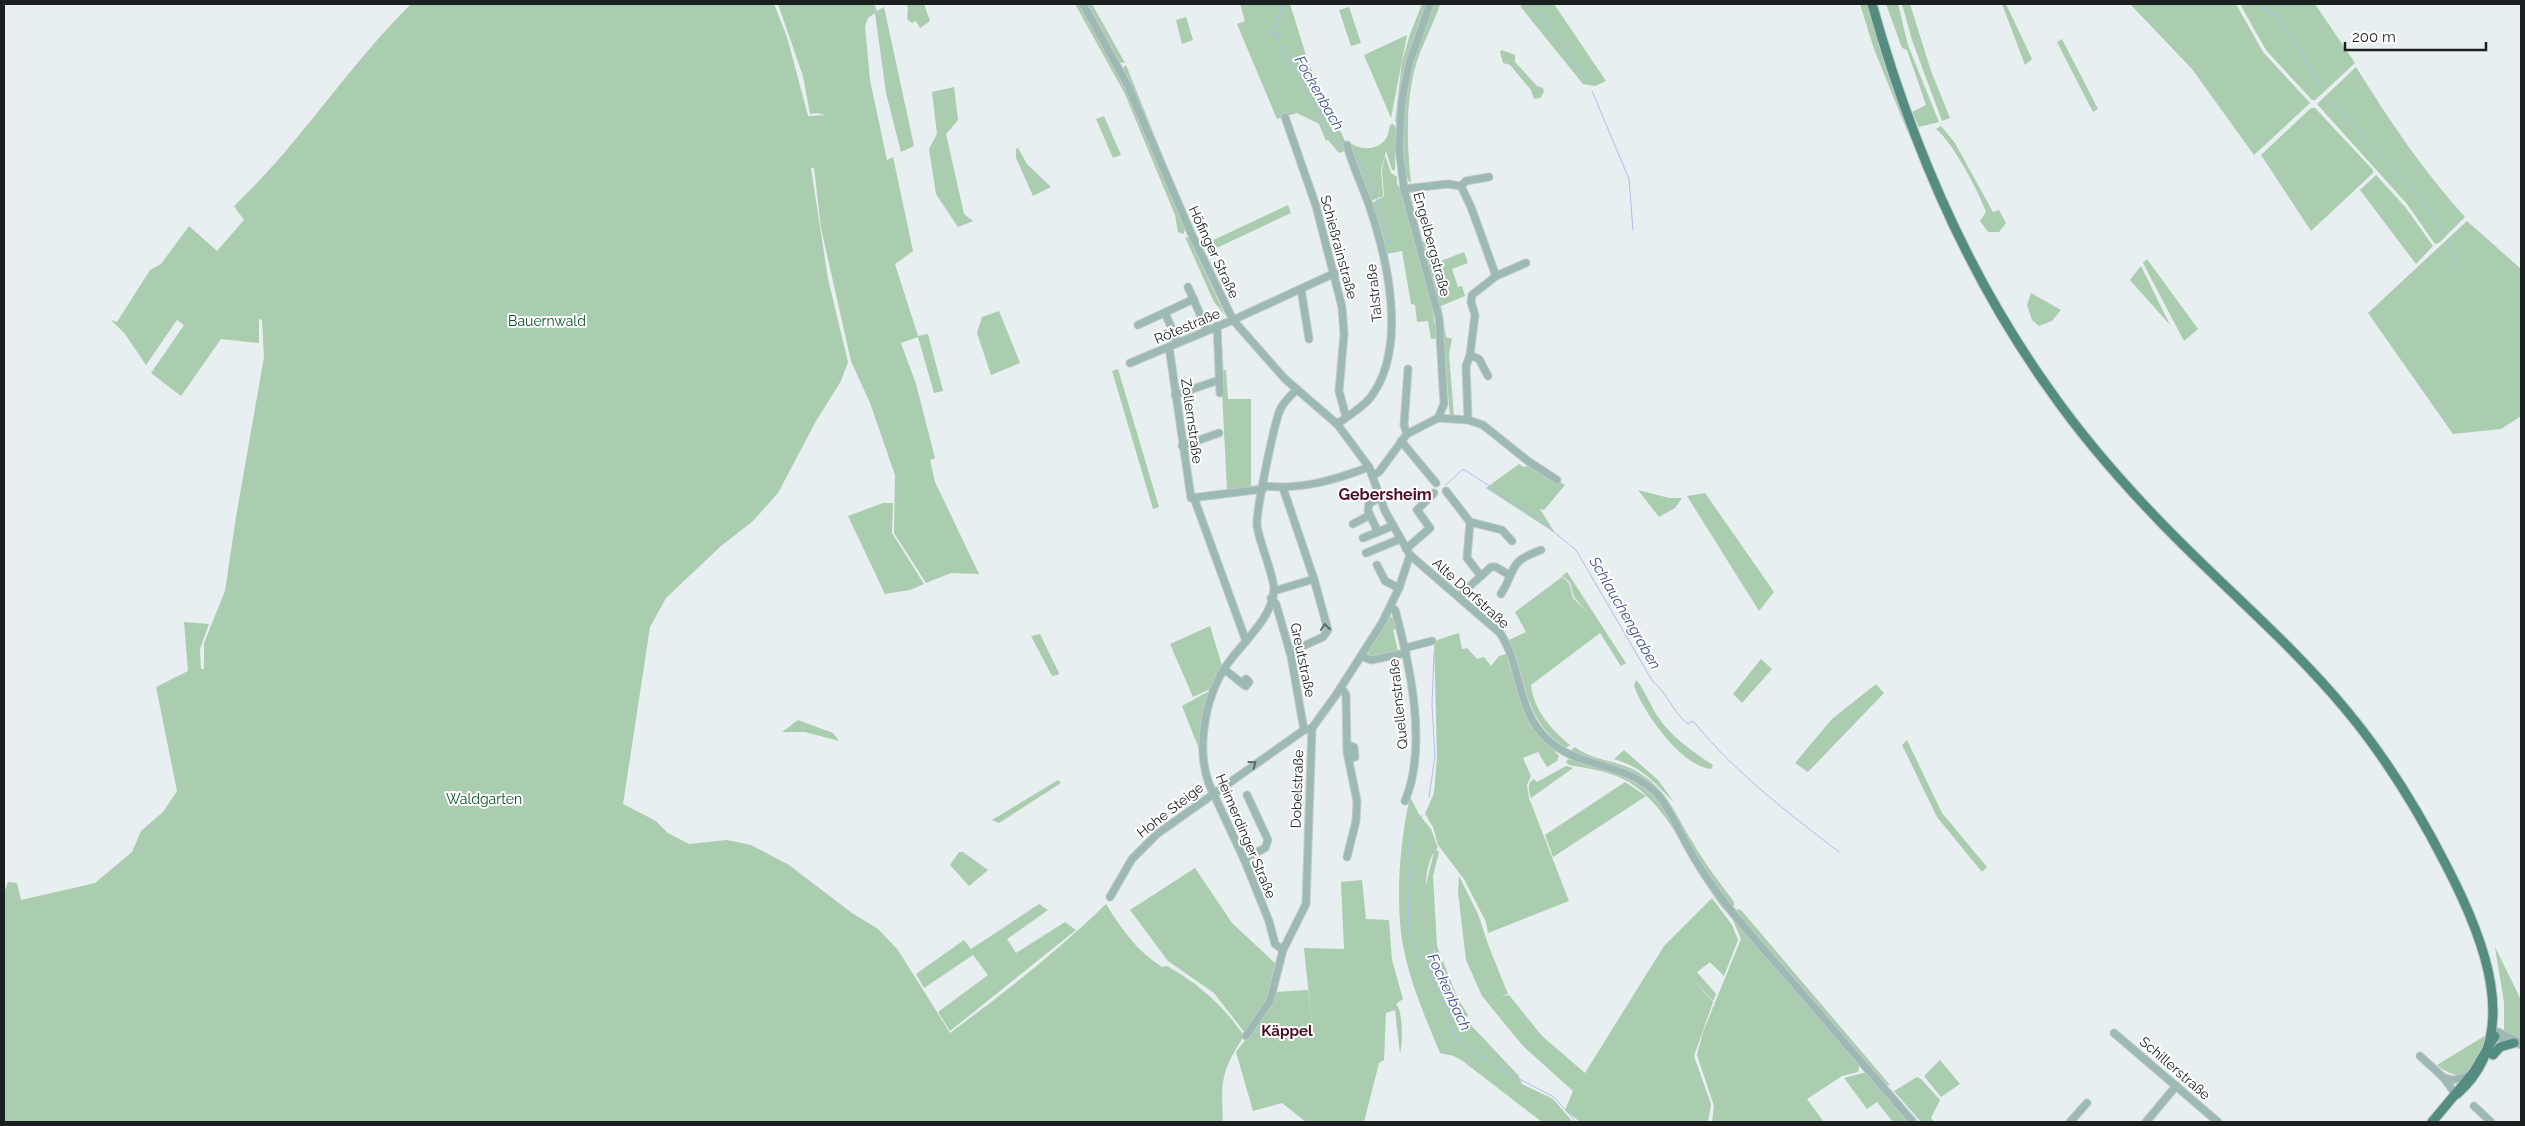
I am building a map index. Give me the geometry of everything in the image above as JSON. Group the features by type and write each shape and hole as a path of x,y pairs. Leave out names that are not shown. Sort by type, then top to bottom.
{"main road":[{"path":"1872,4 1892,69 1939,192 1993,301 2024,352 2072,420 2150,512 2326,686 2388,764 2422,818 2492,958 2499,995 2498,1032 2491,1057"},
{"path":"2457,1095 2498,1032"},
{"path":"2432,1122 2457,1095 2480,1075 2491,1057 2500,1047 2519,1044"}],"street":[{"name":"Höfinger Straße","path":"1083,4 1128,86 1179,207 1233,320 1297,390 1338,424 1373,475"},
{"name":"Engelbergstraße","path":"1430,4 1409,64 1402,100 1400,147 1404,190 1439,318 1445,391 1444,404 1438,418"},
{"name":"Schießrainstraße","path":"1285,117 1316,206 1335,273 1342,307 1344,334 1339,391 1346,417"},
{"name":"Talstraße","path":"1338,424 1369,400 1376,390 1387,363 1390,334 1387,271 1368,203 1348,147"},
{"path":"1404,190 1448,184 1460,186 1466,181 1489,178"},
{"path":"1460,186 1471,207 1496,276"},
{"path":"1468,420 1466,366 1470,355 1475,315 1471,302 1472,295 1496,276 1526,262"},
{"name":"Rötestraße","path":"1130,363 1233,320 1335,273"},
{"path":"1188,287 1207,330"},
{"path":"1301,289 1309,339"},
{"path":"1138,325 1194,299"},
{"path":"1165,313 1178,343"},
{"path":"1217,326 1220,393"},
{"name":"Zollernstraße","path":"1169,347 1182,446 1192,498 1246,641"},
{"path":"1470,355 1479,359 1488,376"},
{"path":"1407,434 1404,425 1408,369"},
{"path":"1175,395 1219,380"},
{"path":"1297,390 1280,410 1257,513 1257,524 1273,595 1314,579"},
{"path":"1373,475 1380,472 1400,441 1407,434 1438,418 1468,420 1483,425 1528,461 1557,480"},
{"path":"1182,446 1219,433"},
{"path":"1400,441 1436,483"},
{"path":"1192,498 1320,482 1369,468"},
{"name":"Alte Dorfstraße","path":"1373,475 1392,526 1408,552 1459,596 1502,637 1508,648 1520,689 1534,724 1558,748 1580,760 1628,773 1644,783 1658,796 1670,813 1702,871 1727,905 1914,1122"},
{"path":"1283,488 1314,579 1328,630 1326,635 1290,652"},
{"path":"1446,492 1470,522 1502,530 1512,541"},
{"path":"1312,728 1341,687 1391,607 1399,588 1408,552 1430,528 1417,510 1434,493"},
{"path":"1378,532 1370,516 1369,504 1380,498"},
{"path":"1353,524 1370,516"},
{"path":"1470,522 1467,558 1481,576"},
{"path":"1363,538 1392,526"},
{"path":"1366,553 1400,539"},
{"path":"1501,594 1509,575 1521,558 1541,550"},
{"path":"1377,565 1386,581 1399,588"},
{"path":"1459,596 1494,567 1509,575"},
{"name":"Heimerdinger Straße","path":"1273,595 1262,620 1224,669 1208,710 1204,730 1205,773 1244,859 1269,921 1275,944 1283,950"},
{"name":"Greutstraße","path":"1273,595 1290,652 1304,730"},
{"name":"Quellenstraße","path":"1391,607 1394,610 1406,651 1416,727 1413,775 1405,801"},
{"path":"1361,656 1371,660 1406,651 1432,641"},
{"path":"1224,669 1242,683"},
{"path":"1341,687 1346,695 1347,745 1354,747 1356,757 1349,759 1357,801 1356,821 1347,857"},
{"name":"Hohe Steige","path":"1110,897 1128,865 1144,845 1213,793 1304,730 1312,728"},
{"name":"Dobelstraße","path":"1246,1036 1270,1001 1283,950 1306,904 1312,728"},
{"path":"1244,859 1265,848 1268,840 1247,795"},
{"path":"2498,1032 2519,1044"},
{"name":"Schillerstraße","path":"2114,1033 2218,1122"},
{"path":"2420,1056 2444,1078 2456,1086 2457,1095"},
{"path":"2444,1078 2459,1080 2473,1073"},
{"path":"2146,1122 2176,1086"},
{"path":"2070,1122 2087,1103"},
{"path":"2474,1106 2491,1122"}],"green space":[{"name":"Bauernwald","path":"411,4 774,4 787,37 808,116 826,115 810,114 803,76 778,4 874,4 877,11 884,7 914,146 901,152 886,93 875,13 868,18 865,26 870,80 887,160 893,157 913,251 895,264 918,336 928,334 943,391 934,393 918,337 901,343 916,384 935,458 930,460 935,482 979,574 951,573 926,583 894,533 895,475 870,403 851,361 821,228 814,168 811,168 828,279 848,362 841,381 816,421 778,493 753,521 721,546 666,598 650,627 623,804 656,821 668,833 689,844 727,840 751,845 789,865 852,913 878,929 898,950 950,1033 1030,971 1106,904 1124,931 1145,954 1162,967 1167,966 1190,980 1210,996 1244,1036 1231,1058 1224,1077 1222,1096 1223,1122 4,1122 4,893 8,882 17,883 21,900 95,883 132,852 141,831 163,812 177,791 156,687 188,671 184,622 209,624 200,649 201,669 204,669 204,643 225,591 264,357 262,320 259,319 259,343 221,339 181,396 151,373 184,325 177,320 146,365 125,334 111,320 117,322 150,270 161,264 189,226 217,251 244,220 234,206 280,158 365,54"},
{"path":"906,4 924,4 930,21 920,28 916,21 912,23 907,19 908,8"},
{"path":"1075,4 1081,4 1127,89 1185,230 1183,234 1178,232 1175,215 1125,94"},
{"path":"1086,4 1092,4 1125,63 1118,62"},
{"path":"1240,4 1290,4 1309,65 1345,141 1343,145 1345,151 1339,153 1328,140 1326,141 1319,124 1297,113 1277,119 1237,24 1245,21"},
{"path":"1422,4 1428,4 1406,62 1397,122 1395,122 1402,62 1410,34"},
{"path":"1433,4 1440,4 1417,61 1410,91 1408,137 1411,183 1406,176 1402,148 1405,97 1411,64"},
{"path":"1524,4 1554,4 1606,81 1595,86 1583,84 1520,6"},
{"path":"1860,4 1867,4 1909,130 1908,133 1874,49"},
{"path":"1886,4 1898,4 1908,45 1939,122 1919,127 1912,112 1926,105 1907,50 1902,48"},
{"path":"1902,4 1910,4 1931,71 1950,118 1942,121 1912,40"},
{"path":"2002,4 2006,4 2032,59 2025,65"},
{"path":"2130,4 2236,4 2263,52 2310,103 2254,155 2192,69"},
{"path":"2240,4 2315,4 2355,63 2315,100 2312,100 2266,50"},
{"path":"1349,7 1361,43 1351,46 1339,10"},
{"path":"1186,17 1193,40 1182,44 1176,20"},
{"path":"1407,35 1391,118 1364,55"},
{"path":"2062,39 2098,109 2093,112 2057,42"},
{"path":"1502,50 1515,55 1515,62 1537,86 1543,88 1544,92 1540,98 1534,99 1531,90 1510,65 1503,63 1500,52"},
{"path":"1126,65 1168,169 1165,169 1122,69"},
{"path":"2356,67 2407,145 2465,217 2439,243 2435,244 2407,204 2317,104"},
{"path":"954,87 958,120 946,134 964,214 973,221 958,227 936,194 929,149 937,134 932,92"},
{"path":"2311,108 2315,108 2373,170 2373,173 2311,231 2261,155"},
{"path":"1104,116 1121,155 1113,158 1096,119"},
{"path":"1393,124 1396,128 1395,170 1392,170 1386,151 1381,170 1383,196 1371,201 1348,142 1362,148 1377,146 1386,139 1390,125"},
{"path":"1941,126 1955,143 1993,212 1999,210 2006,223 1999,232 1988,232 1980,221 1986,212 1957,155 1936,129"},
{"path":"1018,148 1027,164 1051,187 1033,196 1016,158 1016,149"},
{"path":"1385,155 1391,173 1397,177 1397,184 1402,192 1430,296 1437,338 1431,339 1428,321 1417,322 1415,305 1411,304 1402,251 1387,254 1372,203 1384,196 1382,171"},
{"path":"2376,175 2406,208 2433,246 2416,264 2360,190"},
{"path":"1288,205 1291,213 1208,252 1205,244"},
{"path":"2467,221 2521,269 2521,416 2501,429 2453,434 2368,313"},
{"path":"1185,237 1189,238 1225,315 1214,302"},
{"path":"1426,241 1433,264 1464,252 1468,263 1452,269 1458,287 1462,286 1465,296 1441,306 1446,337 1452,339 1449,354 1454,417 1450,417 1442,322 1422,242"},
{"path":"2147,259 2198,329 2184,341 2143,263"},
{"path":"2141,266 2170,325 2130,280"},
{"path":"2031,293 2061,310 2052,321 2039,326 2032,320 2027,305"},
{"path":"999,311 1020,363 991,375 977,333 982,317"},
{"path":"1118,369 1159,507 1153,509 1112,371"},
{"path":"1221,370 1226,370 1228,399 1251,399 1251,487 1227,491"},
{"path":"1519,464 1524,467 1530,465 1565,485 1544,510 1540,509 1555,533 1486,488"},
{"path":"1638,490 1669,498 1682,498 1675,508 1659,517"},
{"path":"1705,493 1774,592 1759,611 1687,496"},
{"path":"883,503 893,503 892,533 924,584 910,590 885,594 848,516"},
{"path":"1567,572 1626,663 1621,666 1600,633 1531,685 1536,703 1544,719 1570,745 1566,748 1552,737 1534,712 1509,640 1526,632 1515,612 1562,577 1569,583 1573,598 1588,613 1574,597 1570,582 1562,576"},
{"path":"1390,616 1394,619 1397,628 1393,630 1398,651 1369,656 1368,649"},
{"path":"1210,626 1222,666 1212,688 1193,697 1170,644"},
{"path":"1459,633 1462,649 1467,648 1477,659 1484,657 1491,666 1499,656 1506,654 1528,721 1559,756 1557,761 1547,767 1538,752 1523,758 1531,776 1527,785 1529,798 1569,901 1488,933 1486,922 1464,879 1438,845 1433,827 1425,814 1434,793 1437,756 1434,641"},
{"path":"1040,634 1059,673 1058,675 1052,676 1031,636"},
{"path":"1761,659 1772,669 1742,703 1733,694"},
{"path":"1636,680 1664,725 1683,744 1713,765 1711,769 1699,766 1688,758 1676,748 1654,723 1634,686"},
{"path":"1876,684 1884,693 1808,772 1795,763 1832,719"},
{"path":"1211,690 1202,721 1199,749 1182,706"},
{"path":"798,720 833,733 839,741 805,732 782,732"},
{"path":"1907,740 1942,813 1987,867 1982,872 1937,817 1902,745"},
{"path":"1575,747 1591,756 1633,769 1658,788 1671,805 1702,858 1734,902 1734,906 1731,907 1705,872 1671,810 1635,774 1570,751"},
{"path":"1624,750 1658,780 1674,802 1641,771 1614,759"},
{"path":"1568,759 1612,770 1643,785 1655,796 1727,910 1725,911 1717,901 1675,832 1650,800 1636,787 1621,778 1569,765 1566,762"},
{"path":"1566,766 1573,768 1531,798 1529,787 1531,781 1534,779 1537,782"},
{"path":"1058,780 1061,783 999,823 992,820"},
{"path":"1625,782 1646,796 1553,857 1545,835"},
{"path":"1410,797 1420,816 1431,829 1438,848 1435,852 1437,850 1439,852 1433,876 1437,946 1457,997 1468,1015 1466,1019 1462,1017 1444,990 1434,965 1435,947 1433,967 1441,989 1455,1012 1467,1021 1518,1075 1522,1084 1553,1099 1573,1122 1542,1122 1464,1062 1454,1056 1440,1053 1409,972 1400,922 1399,875 1404,828","holes":["1434,853 1426,885 1430,860"]},
{"path":"959,852 963,852 988,870 969,886 950,865"},
{"path":"1195,868 1232,923 1277,965 1271,997 1245,1033 1214,993 1168,961 1130,910"},
{"path":"1459,876 1478,914 1508,994 1501,997 1509,995 1542,1036 1585,1073 1664,946 1712,898 1732,925 1738,940 1724,976 1710,962 1697,972 1716,994 1713,1001 1689,975 1713,1002 1694,1056 1711,1104 1708,1122 1580,1122 1565,1110 1573,1091 1523,1046 1482,996 1466,960 1458,892"},
{"path":"1362,880 1366,919 1389,920 1392,960 1403,999 1396,1004 1400,1013 1402,1028 1400,1054 1395,1010 1386,1013 1384,1060 1379,1063 1364,1122 1306,1122 1282,1103 1253,1111 1236,1052 1259,1022 1275,992 1308,990 1313,1034 1304,948 1344,949 1341,882"},
{"path":"1039,904 1048,910 1007,939 1016,953 1065,922 1076,930 950,1031 938,1012 988,975 973,955 924,988 916,974 964,940 971,949"},
{"path":"1737,909 1741,910 1890,1085 1885,1085 1736,913"},
{"path":"1732,918 1860,1064 1858,1072 1842,1076 1807,1099 1824,1122 1712,1122 1714,1106 1697,1055 1703,1032 1741,939"},
{"path":"2495,947 2521,1000 2521,1038 2507,1033 2504,1029 2504,1002"},
{"path":"2491,1032 2483,1053 2473,1069 2458,1075 2448,1072 2437,1065"},
{"path":"1940,1060 1960,1084 1941,1097 1924,1076"},
{"path":"1868,1073 1911,1122 1893,1122 1877,1102 1867,1109 1844,1078"},
{"path":"1917,1077 1940,1100 1931,1118 1934,1122 1921,1122 1894,1091"}],"waterway":[{"name":"Fockenbach","path":"1282,4 1277,25 1269,30 1272,34 1277,32 1280,46 1287,59 1299,75 1308,96 1316,102 1321,123 1336,142 1345,146"},
{"path":"2259,4 2259,7 2275,15 2296,41 2321,91"},
{"path":"1525,5 1540,15 1591,84"},
{"path":"1592,91 1629,179 1633,230"},
{"path":"2325,97 2421,197 2444,236"},
{"name":"Fockenbach","path":"1351,149 1370,178 1392,246"},
{"path":"2447,241 2459,269"},
{"name":"Schlauchengraben","path":"1446,485 1462,470 1465,470 1534,516 1576,550 1653,682 1663,692 1678,714 1688,724 1693,721 1709,740 1744,774 1839,852"},
{"name":"Fockenbach","path":"1429,797 1435,756 1432,704 1434,653"},
{"name":"Fockenbach","path":"1422,815 1421,822 1408,844 1411,882 1408,895 1409,930 1419,956 1430,972 1436,989 1442,997 1456,1038 1502,1070 1554,1097 1576,1122"}],"district":[{"name":"Gebersheim","path":"1385,494"},
{"name":"Käppel","path":"1287,1031"}],"park label":[{"name":"Waldgarten","path":"484,799"}]}
